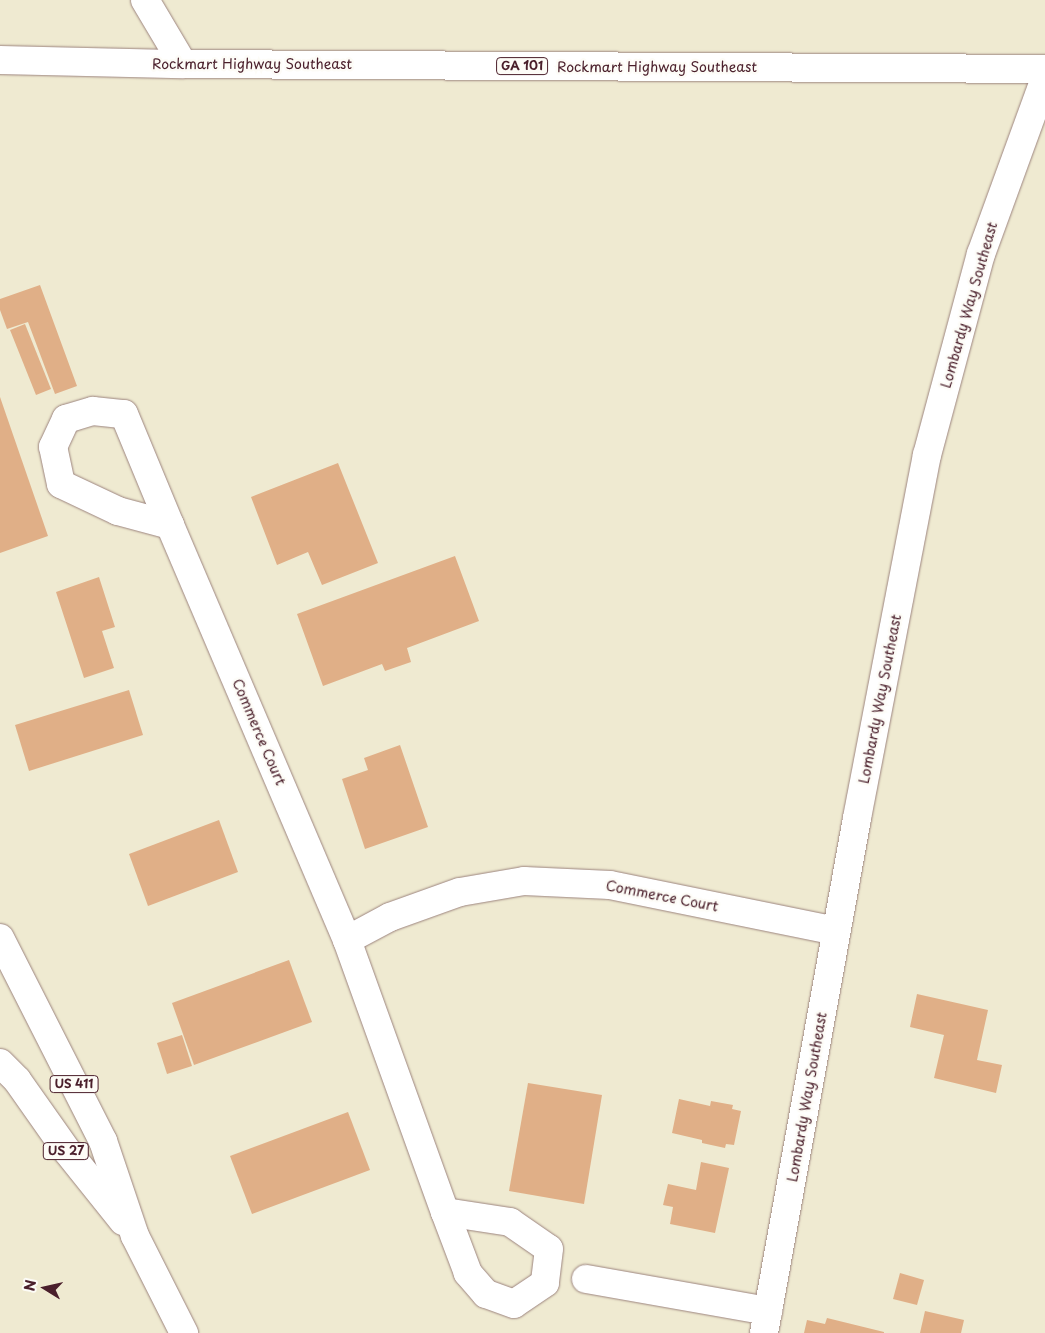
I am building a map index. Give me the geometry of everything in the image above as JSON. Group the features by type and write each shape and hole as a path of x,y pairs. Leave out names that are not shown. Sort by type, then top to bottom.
{"main road":[{"path":"145,0 183,64"},
{"name":"Rockmart Highway Southeast","path":"0,60 183,64 1045,69"},
{"name":"Lombardy Way Southeast","path":"766,1322 836,931 927,455 981,254 1045,78"},
{"name":"Commerce Court","path":"170,525 118,511 61,484 53,448 66,419 93,411 124,414 347,940 445,1212"},
{"name":"Commerce Court","path":"347,940 390,917 460,892 524,881 610,885 836,931"},
{"name":"US 411","path":"0,938 103,1141 135,1236"},
{"name":"US 27","path":"0,1063 17,1080 67,1151 135,1236 184,1333"},
{"path":"586,1279 766,1322"}],"building":[{"path":"40,285 77,386 55,394 28,322 7,329 0,310 0,299"},
{"path":"25,324 51,389 36,395 10,330"},
{"path":"0,397 48,536 0,553"},
{"path":"338,463 378,563 322,585 308,552 277,565 251,497"},
{"path":"455,556 479,621 407,648 411,662 385,671 382,664 323,686 297,614"},
{"path":"99,577 115,627 102,631 114,668 84,678 56,592"},
{"path":"129,690 143,735 29,771 15,725"},
{"path":"400,745 428,827 365,849 342,779 368,770 364,758"},
{"path":"219,820 238,872 148,906 129,854"},
{"path":"289,960 312,1022 194,1065 172,1003"},
{"path":"917,994 988,1010 977,1060 1002,1065 996,1093 934,1078 944,1035 910,1027"},
{"path":"182,1035 192,1066 167,1074 157,1043"},
{"path":"528,1083 602,1095 584,1204 509,1191"},
{"path":"679,1099 710,1106 711,1101 733,1105 732,1109 741,1111 734,1145 726,1144 725,1148 672,1133"},
{"path":"348,1112 370,1170 252,1214 230,1156"},
{"path":"701,1162 729,1168 715,1233 670,1224 673,1207 663,1205 668,1184 696,1190"},
{"path":"900,1273 924,1280 917,1305 893,1299"},
{"path":"925,1311 964,1320 961,1333 920,1333"},
{"path":"827,1318 884,1333 804,1333 807,1320 825,1324"}]}
